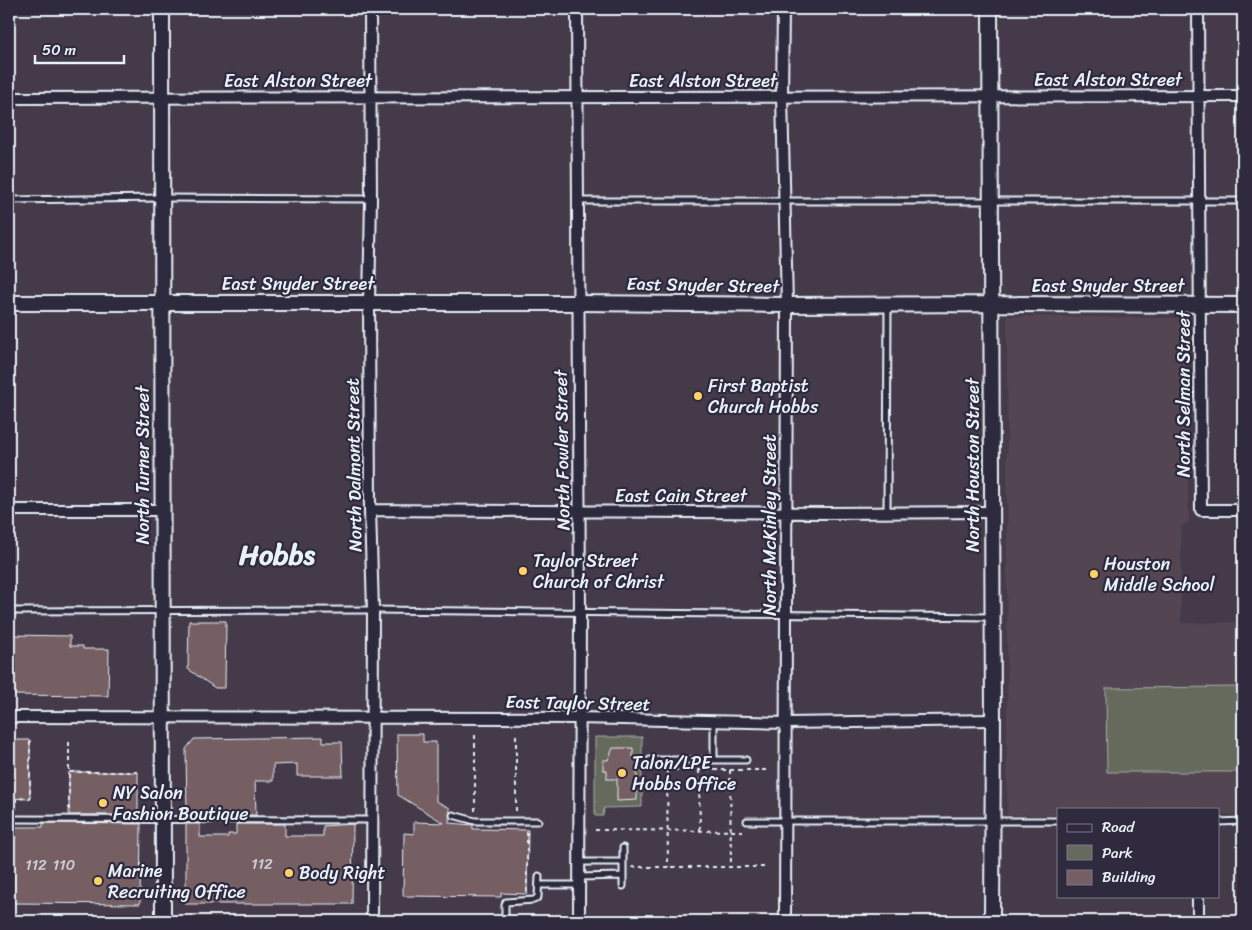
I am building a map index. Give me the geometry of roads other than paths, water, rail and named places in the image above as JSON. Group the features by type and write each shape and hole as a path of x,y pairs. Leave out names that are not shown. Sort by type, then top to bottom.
{"street":[{"name":"North Turner Street","path":"162,9 163,921"},
{"name":"North Dalmont Street","path":"370,9 371,199 368,303 373,610 372,921"},
{"name":"North Fowler Street","path":"577,9 580,612 579,921"},
{"name":"North McKinley Street","path":"783,9 782,97 787,305 785,921"},
{"name":"North Houston Street","path":"990,9 993,617 992,921"},
{"name":"North Selman Street","path":"1198,9 1201,510 1243,510"},
{"name":"East Alston Street","path":"9,98 1243,96"},
{"name":"East Snyder Street","path":"9,303 1243,305"},
{"path":"9,510 162,510"},
{"name":"East Cain Street","path":"370,510 787,513 992,512"},
{"name":"East Taylor Street","path":"9,717 579,718 786,723 993,720"},
{"path":"1198,898 1198,921"}],"lane":[{"path":"9,200 162,198 371,199"},
{"path":"577,201 1243,201"},
{"path":"887,513 888,304"},
{"path":"9,611 373,610 993,617"},
{"path":"714,721 714,760"},
{"path":"650,760 746,760"},
{"path":"453,815 475,821 538,821"},
{"path":"9,819 372,820"},
{"path":"747,821 1057,820"},
{"path":"1220,822 1243,821"},
{"path":"623,848 623,886"},
{"path":"579,862 623,862"},
{"path":"505,921 506,902 534,900 538,897 538,876"},
{"path":"538,885 623,876"}],"place":[{"name":"First Baptist Church Hobbs","path":"698,396"},
{"name":"Taylor Street Church of Christ","path":"523,571"},
{"name":"Houston Middle School","path":"1094,574"},
{"name":"Talon/LPE Hobbs Office","path":"622,773"},
{"name":"NY Salon Fashion Boutique","path":"103,803"},
{"name":"Body Right","path":"289,873"},
{"name":"Marine Recruiting Office","path":"98,881"}],"district":[{"name":"Hobbs","path":"277,554"}]}
